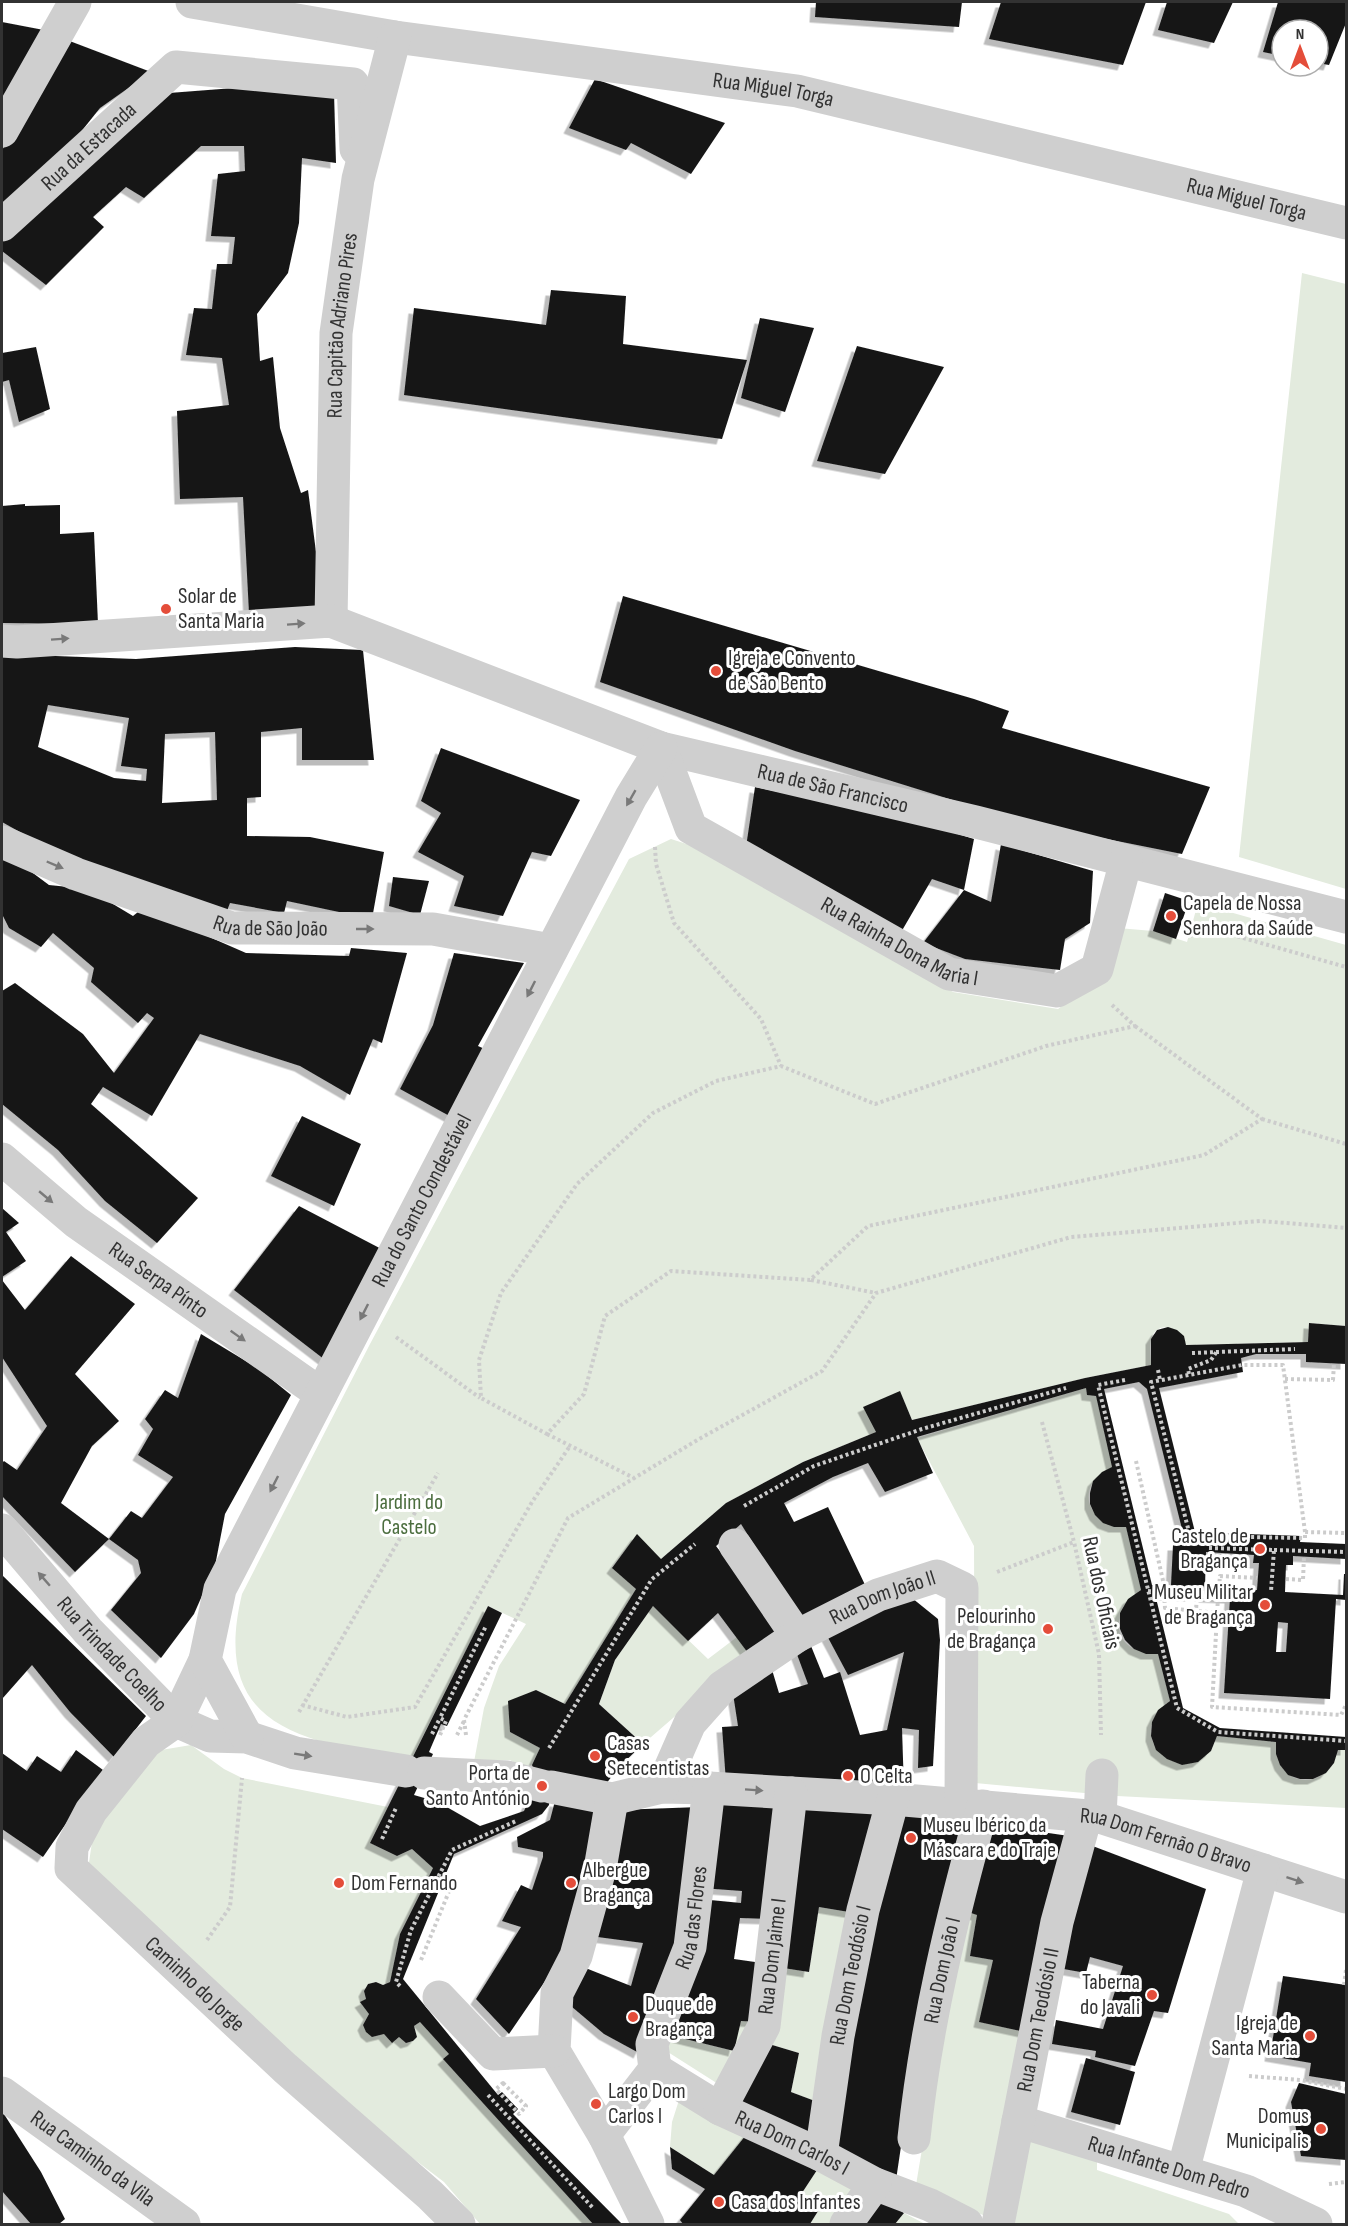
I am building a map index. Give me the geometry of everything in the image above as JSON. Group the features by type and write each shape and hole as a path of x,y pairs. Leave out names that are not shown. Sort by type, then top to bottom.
{"street":[{"path":"2,131 75,2"},
{"name":"Rua Miguel Torga","path":"212,3 395,37 797,91 1347,223"},
{"name":"Rua Capitão Adriano Pires","path":"331,621 336,333 358,179 395,37"},
{"name":"Rua da Estacada","path":"2,225 176,67 353,84 358,179"},
{"path":"2,641 17,642 331,621"},
{"name":"Rua de São Francisco","path":"331,621 661,748 976,822 1347,917"},
{"name":"Rua do Santo Condestável","path":"176,1721 205,1660 220,1589 631,797 661,748"},
{"name":"Rua Rainha Dona Maria I","path":"661,748 691,828 949,974 1057,992 1097,969 1126,861"},
{"name":"Rua de São João","path":"2,842 76,874 232,928 433,929 551,950"},
{"name":"Rua Serpa Pínto","path":"2,1159 76,1222 321,1394"},
{"name":"Rua Trindade Coelho","path":"2,1530 88,1631 176,1721 210,1736 248,1737"},
{"path":"735,1545 797,1636"},
{"name":"Rua Dom João II","path":"662,1787 690,1723 722,1687 797,1636 878,1595 937,1576 962,1588 972,1805"},
{"path":"205,1660 248,1737"},
{"name":"Caminho do Jorge","path":"176,1721 146,1742 91,1811 72,1847 71,1868 285,2068 430,2195 459,2224"},
{"name":"Rua Dom Fernão O Bravo","path":"248,1737 279,1750 415,1772 507,1777 612,1799 662,1787 709,1788 893,1799 1093,1816 1347,1897"},
{"name":"Rua Dom Teodósio II","path":"998,2224 1057,1922 1093,1816 1102,1775"},
{"name":"Rua das Flores","path":"604,2136 653,2057 690,1947 709,1788"},
{"name":"Rua Dom Jaime I","path":"720,2109 764,2026 791,1793"},
{"path":"612,1799 600,1869 576,1956 557,1993 555,2051 604,2136 648,2224"},
{"name":"Rua Dom Teodósio I","path":"821,2155 838,2036 863,1910 893,1799"},
{"name":"Rua Dom João I","path":"914,2138 920,2077 972,1805"},
{"path":"1183,2171 1263,1870"},
{"path":"439,1997 493,2054 555,2051"},
{"name":"Rua Dom Carlos I","path":"653,2057 683,2088 720,2109 821,2155 896,2184 967,2224"},
{"name":"Rua Caminho da Vila","path":"14,2103 184,2224"},
{"name":"Rua Infante Dom Pedro","path":"1018,2121 1246,2191 1316,2224"},
{"path":"846,2224 896,2184"}],"path":[{"path":"655,847 656,864 674,923 761,1019 781,1066"},
{"path":"1191,910 1184,934 1189,936 1215,930 1347,967"},
{"path":"1081,978 1135,1026 1262,1119 1347,1144"},
{"path":"481,1398 479,1360 501,1293 577,1184 654,1113 716,1082 781,1066 875,1104 1046,1046 1135,1026"},
{"path":"810,1280 868,1226 1204,1155 1262,1119"},
{"path":"547,1434 584,1394 604,1316 671,1271 810,1280 876,1293 1071,1237 1261,1221 1347,1228"},
{"path":"469,1774 464,1720 568,1518 822,1371 876,1293"},
{"path":"389,1332 481,1398 634,1478"},
{"path":"1192,1353 1295,1349"},
{"path":"1189,1374 1188,1369 1211,1360 1217,1351"},
{"path":"1285,1379 1333,1380 1334,1363"},
{"path":"1242,1365 1282,1365 1285,1379 1305,1540 1190,1536 1151,1382 1242,1365"},
{"path":"1158,1370 1160,1380"},
{"path":"1125,1380 1098,1385 1177,1708 1218,1732 1347,1741"},
{"path":"734,1512 814,1467 922,1429 1066,1388"},
{"name":"Rua dos Oficiais","path":"1042,1422 1074,1542 1099,1654 1102,1775"},
{"path":"302,1705 347,1717 416,1707 532,1502 570,1446"},
{"path":"1136,1461 1164,1585"},
{"path":"213,1950 205,1942 230,1907 243,1778 279,1750 302,1705 438,1473"},
{"path":"1305,1532 1347,1533"},
{"path":"1200,1536 1201,1545 1209,1544 1209,1548 1347,1552"},
{"path":"548,1750 652,1579 698,1542"},
{"path":"997,1584 997,1572 1074,1542"},
{"path":"1271,1591 1274,1550"},
{"path":"1286,1580 1303,1580 1304,1556"},
{"path":"1219,1588 1220,1576 1257,1578"},
{"path":"1148,1591 1197,1594 1196,1611"},
{"path":"1164,1594 1165,1608 1217,1613"},
{"path":"1218,1597 1212,1707 1341,1715 1347,1705"},
{"path":"444,1724 446,1721 440,1719 486,1626"},
{"path":"402,1989 396,1982 411,1930 452,1850 520,1819"},
{"path":"439,1997 417,1971 450,1889"},
{"path":"1344,1985 1347,1970"},
{"path":"1264,2078 1300,2080 1330,2088 1347,2089"},
{"path":"503,2083 526,2106 519,2114 508,2102 496,2089 503,2083"},
{"path":"487,2094 597,2212"},
{"path":"501,2110 508,2102"}],"green space":[{"path":"1302,273 1346,284 1346,889 1239,857"},
{"name":"Jardim do Castelo","path":"671,839 699,848 953,992 1058,1009 1105,975 1118,928 1153,931 1187,942 1198,903 1346,945 1346,1326 1309,1323 1308,1342 1186,1345 1174,1330 1163,1327 1154,1333 1151,1340 1151,1365 1085,1378 912,1420 900,1392 864,1407 876,1432 803,1462 726,1503 661,1559 637,1535 612,1567 636,1589 565,1704 536,1690 510,1732 540,1748 532,1765 522,1767 510,1760 474,1762 484,1708 499,1666 526,1624 488,1606 410,1762 302,1735 275,1721 253,1702 240,1675 235,1640 242,1594 370,1344 629,859"},
{"path":"1086,1388 1087,1395 1096,1396 1112,1467 1093,1482 1089,1491 1089,1500 1091,1507 1102,1519 1126,1527 1141,1590 1123,1610 1119,1627 1121,1635 1125,1643 1134,1649 1158,1654 1170,1701 1160,1710 1151,1728 1151,1737 1155,1746 1170,1760 1182,1765 1211,1751 1217,1736 1276,1742 1278,1757 1283,1769 1302,1780 1313,1779 1323,1774 1332,1764 1338,1750 1346,1750 1346,1808 1117,1796 975,1783 974,1546 917,1438"},
{"path":"653,1606 708,1659 737,1637 748,1653 643,1744 599,1704 615,1660"},
{"path":"191,1745 224,1769 242,1778 388,1807 370,1843 397,1856 412,1849 433,1868 400,1934 390,1982 383,1985 376,1982 368,1984 364,1991 369,2014 363,2025 372,2037 384,2034 392,2043 399,2037 406,2043 417,2037 414,2026 420,2022 449,2054 443,2059 593,2224 480,2224 444,2182 368,2124 88,1869 95,1822 155,1751"},
{"path":"819,1907 855,1913 823,2104 791,2092 799,2053 769,2044 777,1967 809,1972"},
{"path":"962,1910 977,1915 970,1956 993,1960 980,2022 1025,2032 985,2216 916,2185"},
{"path":"741,2021 760,2022 726,2089 660,2047 665,2034 733,2051"},
{"path":"679,2100 750,2130 714,2175 670,2147 672,2122"},
{"path":"1027,2138 1097,2159 1097,2170 1229,2214 1239,2224 1012,2224"},
{"path":"819,2167 861,2190 836,2224 810,2224 820,2208 800,2196"},
{"path":"904,2213 925,2224 895,2224"}],"building":[{"path":"816,2 962,2 959,27 815,17"},
{"path":"1001,2 1146,2 1123,65 989,39"},
{"path":"1167,2 1233,2 1214,43 1158,30"},
{"path":"1278,2 1346,2 1346,23 1330,63 1330,18 1273,18"},
{"path":"2,22 49,31 2,118"},
{"path":"1270,29 1270,53 1263,52"},
{"path":"67,40 151,72 100,108 80,133 2,213 2,150 36,100"},
{"path":"595,79 725,123 691,174 631,143 626,150 569,128"},
{"path":"247,87 334,92 336,163 302,158 299,223 288,273 257,314 260,361 273,357 280,428 301,493 308,490 323,606 249,613 243,497 180,499 177,411 229,405 222,358 186,355 194,308 212,309 217,264 232,264 235,237 211,236 218,174 245,171 244,146 201,146 144,198 126,187 93,217 104,227 46,285 2,251 2,238 156,94"},
{"path":"551,290 626,296 623,344 747,360 722,439 404,395 414,308 546,325"},
{"path":"760,318 814,328 785,412 741,398"},
{"path":"857,346 944,367 885,474 817,461"},
{"path":"36,347 50,409 19,422 9,380 2,382 2,353"},
{"path":"25,504 25,506 60,505 60,534 94,532 98,624 2,623 2,506"},
{"path":"623,596 974,699 1009,711 1002,728 1210,787 1182,854 1027,823 795,751 600,682"},
{"path":"295,647 363,650 374,760 302,760 302,728 261,732 261,797 247,798 247,836 310,837 384,852 372,919 287,901 284,913 230,903 225,916 68,859 2,822 2,654 136,659","holes":["48,705 129,718 121,766 147,769 146,781 114,778 38,747","215,732 217,800 162,803 165,734"]},
{"path":"441,748 580,800 551,856 532,852 503,916 454,906 464,876 418,852 441,813 421,801"},
{"path":"755,787 906,818 974,839 964,890 932,879 900,934 746,847"},
{"path":"1001,844 1093,871 1090,923 1065,939 1060,970 965,959 923,943 964,890 991,902"},
{"path":"2,850 49,885 88,889 133,916 143,908 246,953 349,956 351,948 407,953 382,1043 373,1039 350,1095 300,1066 200,1034 152,1116 103,1087 91,1104 198,1198 157,1243 105,1201 58,1150 2,1104 2,991 15,983 83,1034 114,1073 154,1018 147,1013 138,1023 91,982 94,968 53,933 41,947 9,928 2,914"},
{"path":"393,877 429,881 420,915 389,906"},
{"name":"Capela de Nossa Senhora da Saúde","path":"1165,893 1189,901 1176,939 1153,931"},
{"path":"454,953 524,963 478,1046 487,1050 455,1119 400,1089 433,1025"},
{"path":"302,1116 361,1144 334,1206 271,1176"},
{"path":"299,1206 391,1254 329,1363 234,1290"},
{"path":"2,1208 19,1223 6,1232 26,1261 2,1277"},
{"path":"71,1256 135,1304 75,1374 119,1421 92,1446 61,1503 109,1539 75,1572 2,1496 2,1463 4,1461 17,1470 47,1426 2,1357 2,1280 25,1310"},
{"path":"1309,1323 1346,1326 1346,1364 1306,1362 1306,1354 1256,1354 1241,1358 1243,1372 1159,1388 1195,1532 1301,1536 1300,1542 1346,1544 1346,1559 1293,1556 1293,1565 1286,1565 1285,1592 1343,1595 1344,1574 1346,1574 1346,1600 1336,1599 1330,1699 1224,1693 1230,1598 1204,1597 1204,1591 1191,1591 1191,1596 1155,1594 1183,1708 1220,1728 1346,1737 1346,1750 1338,1750 1334,1763 1326,1773 1313,1779 1300,1779 1288,1775 1280,1765 1276,1754 1276,1742 1217,1736 1211,1751 1198,1762 1182,1765 1167,1759 1156,1750 1151,1736 1152,1722 1158,1710 1170,1701 1158,1654 1146,1654 1134,1649 1125,1640 1120,1629 1120,1613 1128,1599 1141,1590 1126,1527 1114,1527 1103,1523 1095,1515 1090,1504 1093,1481 1102,1472 1112,1467 1096,1396 1087,1395 1086,1388 917,1437 933,1473 885,1492 868,1463 833,1477 784,1503 794,1522 828,1507 867,1589 801,1620 741,1524 716,1546 780,1629 748,1653 718,1613 688,1641 653,1606 615,1660 599,1704 643,1744 618,1768 603,1788 551,1787 549,1805 542,1814 454,1854 403,1979 498,2095 502,2092 518,2109 513,2114 622,2224 593,2224 443,2059 449,2054 420,2022 414,2026 417,2037 406,2043 399,2037 392,2043 384,2034 372,2037 366,2032 363,2025 369,2014 360,2002 366,1999 364,1991 368,1984 376,1982 383,1985 390,1982 400,1934 433,1868 412,1849 397,1856 370,1843 488,1606 502,1613 447,1726 441,1724 429,1752 433,1754 414,1795 438,1802 480,1826 524,1811 533,1791 536,1775 532,1765 540,1748 510,1732 508,1701 536,1690 565,1704 636,1589 612,1568 637,1534 661,1559 726,1503 803,1462 876,1432 863,1407 900,1391 912,1420 1085,1378 1151,1365 1151,1339 1157,1330 1168,1327 1184,1336 1186,1345 1308,1342","holes":["1139,1382 1147,1389 1186,1545 1173,1545 1171,1585 1152,1585 1104,1389","1206,1552 1254,1555 1253,1563 1259,1563 1257,1590 1205,1587","1278,1622 1288,1623 1286,1652 1276,1652"]},
{"path":"201,1334 259,1369 291,1395 225,1514 215,1566 194,1614 161,1658 111,1610 141,1573 138,1560 109,1539 131,1511 142,1518 173,1477 138,1455 153,1429 145,1419 165,1390 178,1398"},
{"path":"2,1575 146,1716 114,1757 70,1712 32,1665 2,1699"},
{"path":"912,1598 938,1619 940,1640 933,1766 918,1768 919,1730 902,1728 904,1790 726,1782 722,1727 738,1726 732,1687 770,1663 779,1693 808,1684 795,1649 809,1641 824,1678 840,1672 860,1735 887,1730 904,1652 848,1675 825,1632"},
{"path":"76,1750 103,1770 43,1857 2,1829 2,1753 27,1771 37,1756 61,1772"},
{"path":"712,1799 785,1799 772,1919 740,1918 734,1959 769,1964 760,2022 741,2021 734,2051 665,2034 700,1899 741,1903 742,1891 701,1888"},
{"path":"798,1799 884,1804 855,1913 819,1907 809,1972 777,1967"},
{"path":"555,1801 606,1809 565,1952 509,2034 476,1999 521,1927 502,1921 521,1885 532,1890 543,1857 543,1852 518,1847 517,1837 550,1820"},
{"path":"700,1807 666,1998 639,2053 604,2034 565,2001 583,1967 631,1986 643,1943 590,1936 617,1810"},
{"path":"897,1809 972,1817 910,2086 896,2180 828,2144"},
{"path":"986,1824 1069,1836 1025,2032 979,2022 993,1960 970,1956 977,1915 962,1910"},
{"path":"1090,1845 1206,1889 1168,2013 1154,2011 1135,2066 1095,2057 1096,2051 1052,2044 1056,2020 1103,2029 1123,1966 1090,1957 1086,1973 1058,1968"},
{"name":"Igreja de Santa Maria","path":"1283,1976 1346,1985 1346,2082 1309,2076 1311,2063 1270,2056"},
{"path":"769,2044 799,2053 791,2092 823,2104 813,2147 727,2107"},
{"path":"1086,2058 1135,2072 1120,2125 1071,2112"},
{"name":"Domus Municipalis","path":"1299,2083 1346,2094 1346,2160 1301,2156 1291,2102"},
{"path":"2,2111 41,2172 65,2219 59,2224 31,2224 2,2191"},
{"path":"750,2130 819,2167 800,2196 820,2208 810,2224 683,2224 680,2220 705,2189 672,2169 670,2147 714,2175"},
{"path":"877,2194 904,2213 895,2224 856,2224"}],"place":[{"name":"Solar de Santa Maria","path":"166,609"},
{"name":"Igreja e Convento de São Bento","path":"716,671"},
{"name":"Capela de Nossa Senhora da Saúde","path":"1171,916"},
{"name":"Castelo de Bragança","path":"1260,1549"},
{"name":"Museu Militar de Bragança","path":"1265,1605"},
{"name":"Pelourinho de Bragança","path":"1048,1629"},
{"name":"Casas Setecentistas","path":"595,1756"},
{"name":"O Celta","path":"848,1776"},
{"name":"Porta de Santo António","path":"542,1786"},
{"name":"Museu Ibérico da Máscara e do Traje","path":"911,1838"},
{"name":"Dom Fernando","path":"339,1883"},
{"name":"Albergue Bragança","path":"571,1883"},
{"name":"Taberna do Javali","path":"1152,1995"},
{"name":"Duque de Bragança","path":"633,2017"},
{"name":"Igreja de Santa Maria","path":"1310,2036"},
{"name":"Largo Dom Carlos I","path":"596,2104"},
{"name":"Domus Municipalis","path":"1321,2129"},
{"name":"Casa dos Infantes","path":"719,2202"}]}
